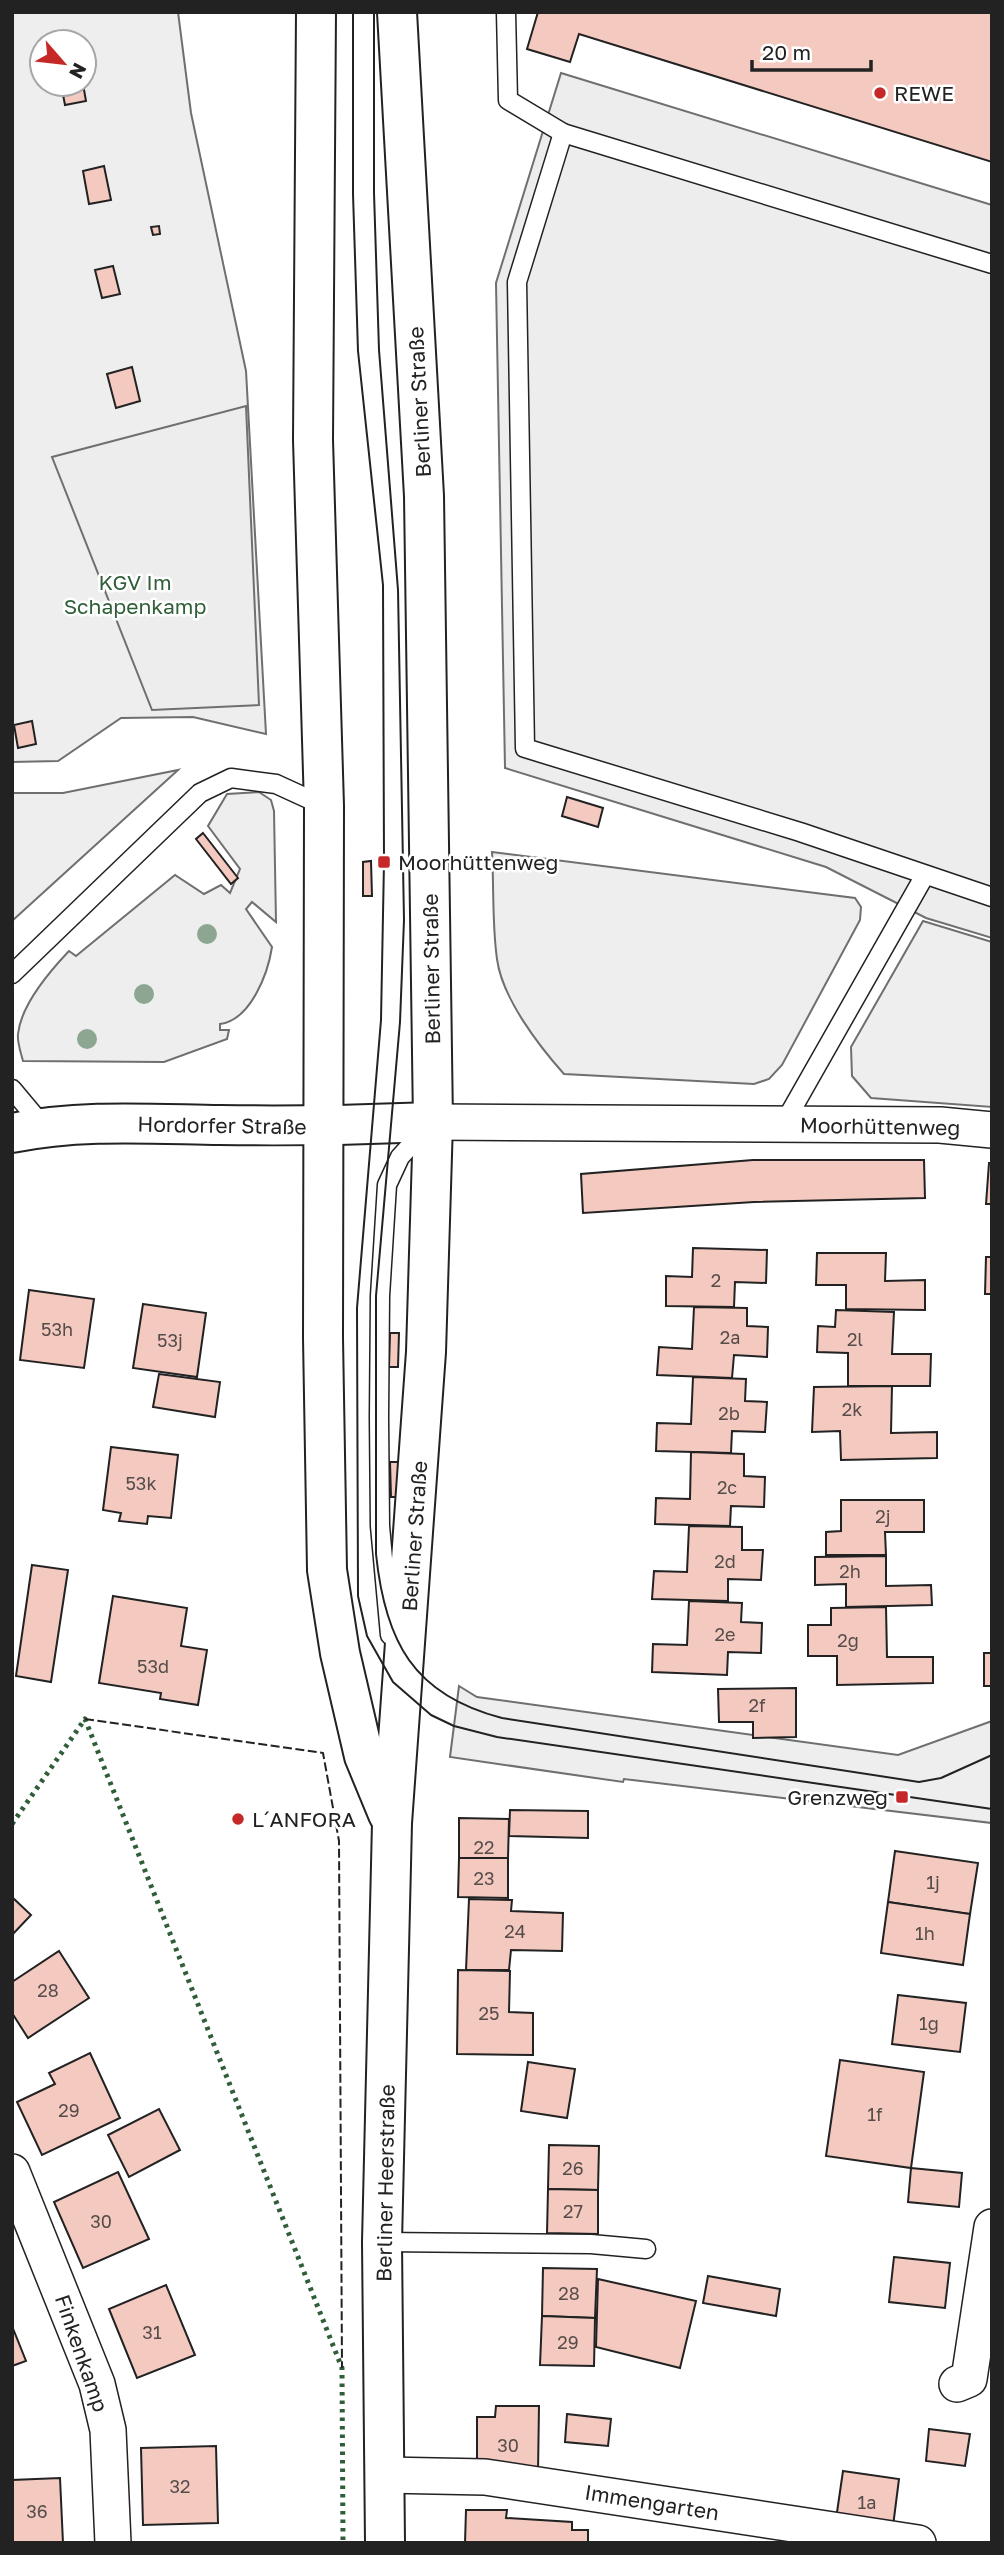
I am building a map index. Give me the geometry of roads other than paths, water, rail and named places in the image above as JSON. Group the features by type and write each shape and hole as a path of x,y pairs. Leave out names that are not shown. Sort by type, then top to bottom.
{"main road":[{"path":"316,12 313,440 324,806 323,1126 327,1570 340,1653 380,1756"},
{"name":"Berliner Straße","path":"380,1756 406,1658 426,1352 433,1122 424,496 397,12"},
{"name":"Hordorfer Straße","path":"27,1130 115,1124 323,1126 433,1122"},
{"name":"Berliner Heerstraße","path":"380,1756 391,1823 382,2242 385,2543"}],"street":[{"name":"Moorhüttenweg","path":"433,1122 940,1125 992,1130"},
{"name":"Finkenkamp","path":"12,2172 97,2384 108,2430 113,2543"},
{"path":"957,2384 968,2379 992,2227"},
{"name":"Immengarten","path":"385,2475 485,2477 918,2543"}],"lane":[{"path":"506,12 508,100 563,133 992,264"},
{"path":"563,133 517,282 525,748 800,832 992,897"},
{"path":"12,974 200,793 231,778 276,784 324,806"},
{"path":"783,1125 925,875"},
{"path":"12,1089 27,1130"},
{"path":"382,2242 592,2244 646,2249"}],"tram line":[{"path":"353,12 353,194 358,351 383,585 384,862 381,1020 357,1308 358,1596 367,1636 393,1682 431,1715 454,1726 497,1737 992,1809"},
{"path":"374,12 374,193 379,350 398,590 404,920 400,1022 376,1296 376,1554 387,1613 396,1638 425,1679 446,1695 471,1708 502,1718 919,1782 941,1778 992,1755"}],"place":[{"name":"REWE","path":"880,93"},
{"name":"Moorhüttenweg","path":"384,862"},
{"name":"Grenzweg","path":"902,1797"},
{"name":"L´ANFORA","path":"238,1819"}],"park label":[{"name":"KGV Im Schapenkamp","path":"135,594"}]}
